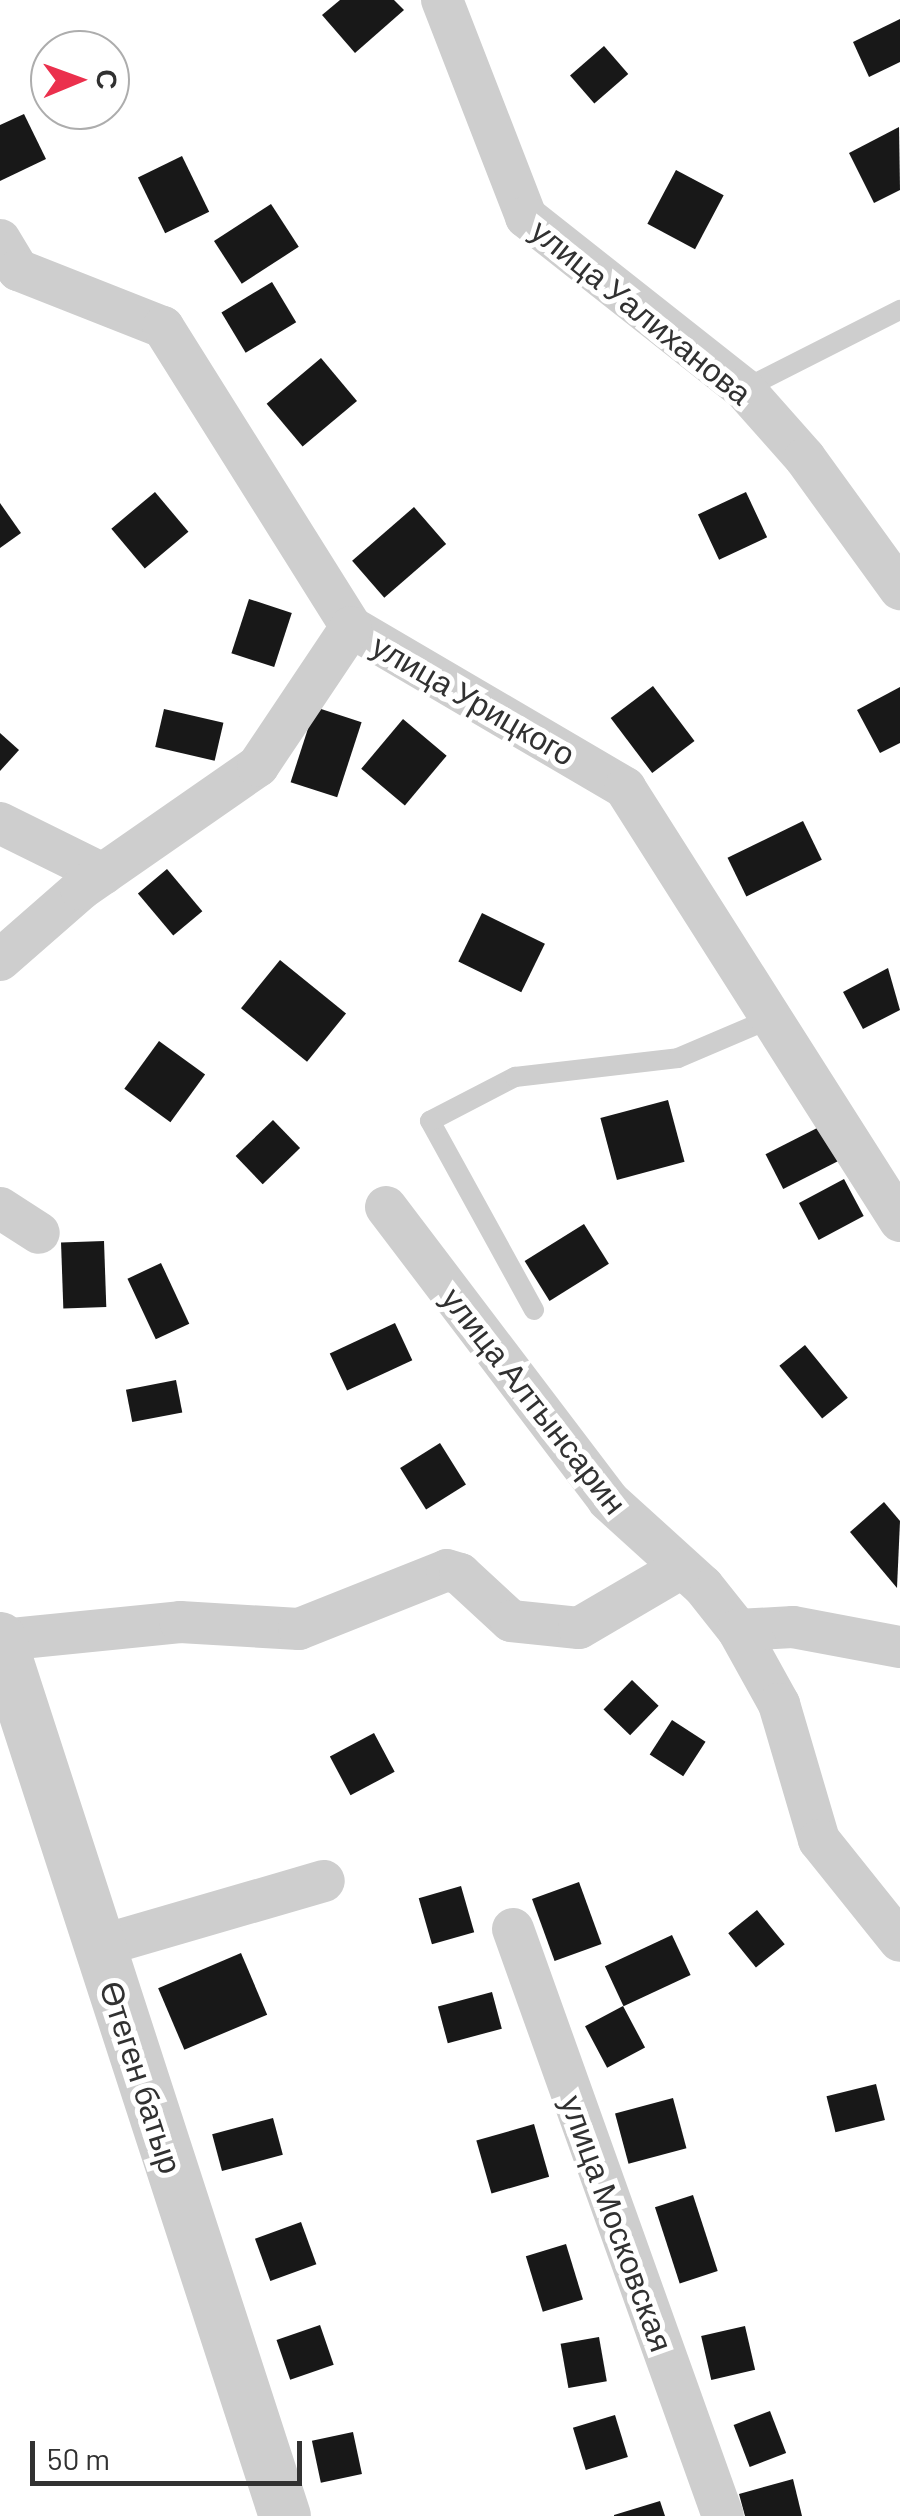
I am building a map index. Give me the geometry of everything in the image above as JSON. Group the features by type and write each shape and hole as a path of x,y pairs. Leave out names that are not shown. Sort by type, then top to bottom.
{"street":[{"name":"улица Уалиханова","path":"442,0 526,217 744,389 806,458 900,588"},
{"name":"улица Урицкого","path":"0,240 18,270 163,326 351,626 625,788 900,1221"},
{"path":"0,960 102,874 258,766 351,626"},
{"path":"0,823 102,874"},
{"name":"улица Алтынсарин","path":"386,1207 608,1500 738,1630 779,1704 819,1840 900,1941"},
{"path":"0,1208 39,1232"},
{"path":"0,1639 180,1622 299,1630 447,1570 460,1574 511,1621 578,1628 680,1569"},
{"path":"738,1630 793,1628 900,1647"},
{"name":"Өтеген батыр","path":"0,1639 285,2516"},
{"path":"100,1946 324,1881"},
{"name":"улица Московская","path":"513,1929 723,2516"}],"lane":[{"path":"744,389 900,310"},
{"path":"534,1310 430,1120 515,1077 678,1058 772,1018"}],"building":[{"path":"340,0 394,0 404,10 355,53 322,15"},
{"path":"900,19 900,62 869,77 853,42"},
{"path":"604,46 628,74 594,103 570,76"},
{"path":"24,114 46,159 0,181 0,125"},
{"path":"899,127 900,190 874,203 849,153"},
{"path":"182,156 209,212 165,233 138,177"},
{"path":"676,170 724,195 695,249 647,224"},
{"path":"271,204 299,247 242,284 214,241"},
{"path":"272,282 296,322 246,353 221,312"},
{"path":"321,358 357,401 303,447 267,404"},
{"path":"155,492 188,532 145,568 111,529"},
{"path":"746,492 767,537 719,560 698,514"},
{"path":"0,503 21,533 0,548"},
{"path":"414,507 446,544 384,598 352,561"},
{"path":"249,599 292,613 274,667 231,653"},
{"path":"653,686 695,741 652,773 611,718"},
{"path":"900,687 900,743 880,753 857,710"},
{"path":"315,707 362,722 337,797 291,782"},
{"path":"164,709 223,723 215,761 155,747"},
{"path":"403,719 447,756 405,805 361,769"},
{"path":"0,733 19,750 0,771"},
{"path":"803,821 822,860 746,896 728,858"},
{"path":"167,869 202,911 173,936 138,893"},
{"path":"482,913 545,944 521,992 458,962"},
{"path":"280,960 346,1013 307,1062 241,1008"},
{"path":"888,968 900,1010 863,1029 843,992"},
{"path":"159,1041 205,1075 170,1122 124,1089"},
{"path":"668,1100 685,1162 617,1180 600,1118"},
{"path":"273,1120 300,1148 263,1184 236,1156"},
{"path":"827,1123 845,1158 783,1189 766,1154"},
{"path":"844,1179 864,1216 819,1240 799,1203"},
{"path":"584,1224 609,1264 550,1301 525,1261"},
{"path":"104,1241 106,1307 63,1308 61,1243"},
{"path":"161,1263 189,1324 156,1339 127,1279"},
{"path":"395,1323 412,1360 347,1391 330,1353"},
{"path":"805,1345 848,1398 822,1419 779,1366"},
{"path":"176,1380 182,1412 132,1422 126,1390"},
{"path":"440,1443 466,1485 426,1509 400,1468"},
{"path":"884,1502 900,1521 897,1588 850,1532"},
{"path":"632,1680 659,1706 630,1735 604,1709"},
{"path":"672,1720 706,1742 683,1776 650,1754"},
{"path":"374,1733 395,1772 351,1795 330,1756"},
{"path":"579,1882 602,1944 555,1961 532,1899"},
{"path":"461,1886 474,1932 432,1944 419,1898"},
{"path":"757,1910 785,1944 756,1967 728,1933"},
{"path":"672,1935 691,1975 624,2006 605,1966"},
{"path":"241,1953 267,2015 184,2050 158,1988"},
{"path":"492,1992 502,2029 448,2043 438,2006"},
{"path":"623,2006 645,2047 607,2068 585,2026"},
{"path":"876,2084 885,2120 835,2132 827,2096"},
{"path":"673,2098 686,2148 629,2164 615,2114"},
{"path":"273,2118 283,2155 222,2171 212,2134"},
{"path":"534,2124 549,2177 491,2193 476,2141"},
{"path":"693,2195 718,2271 680,2283 655,2207"},
{"path":"301,2222 316,2264 270,2281 255,2239"},
{"path":"566,2244 583,2299 543,2312 526,2256"},
{"path":"320,2325 334,2365 290,2380 277,2340"},
{"path":"745,2326 755,2370 711,2380 701,2336"},
{"path":"599,2337 607,2381 568,2388 561,2344"},
{"path":"770,2411 786,2453 750,2467 734,2425"},
{"path":"615,2415 628,2457 586,2470 573,2428"},
{"path":"353,2432 362,2474 321,2483 312,2441"},
{"path":"793,2479 802,2516 745,2516 739,2494"},
{"path":"660,2501 665,2516 614,2516 614,2515"}]}
